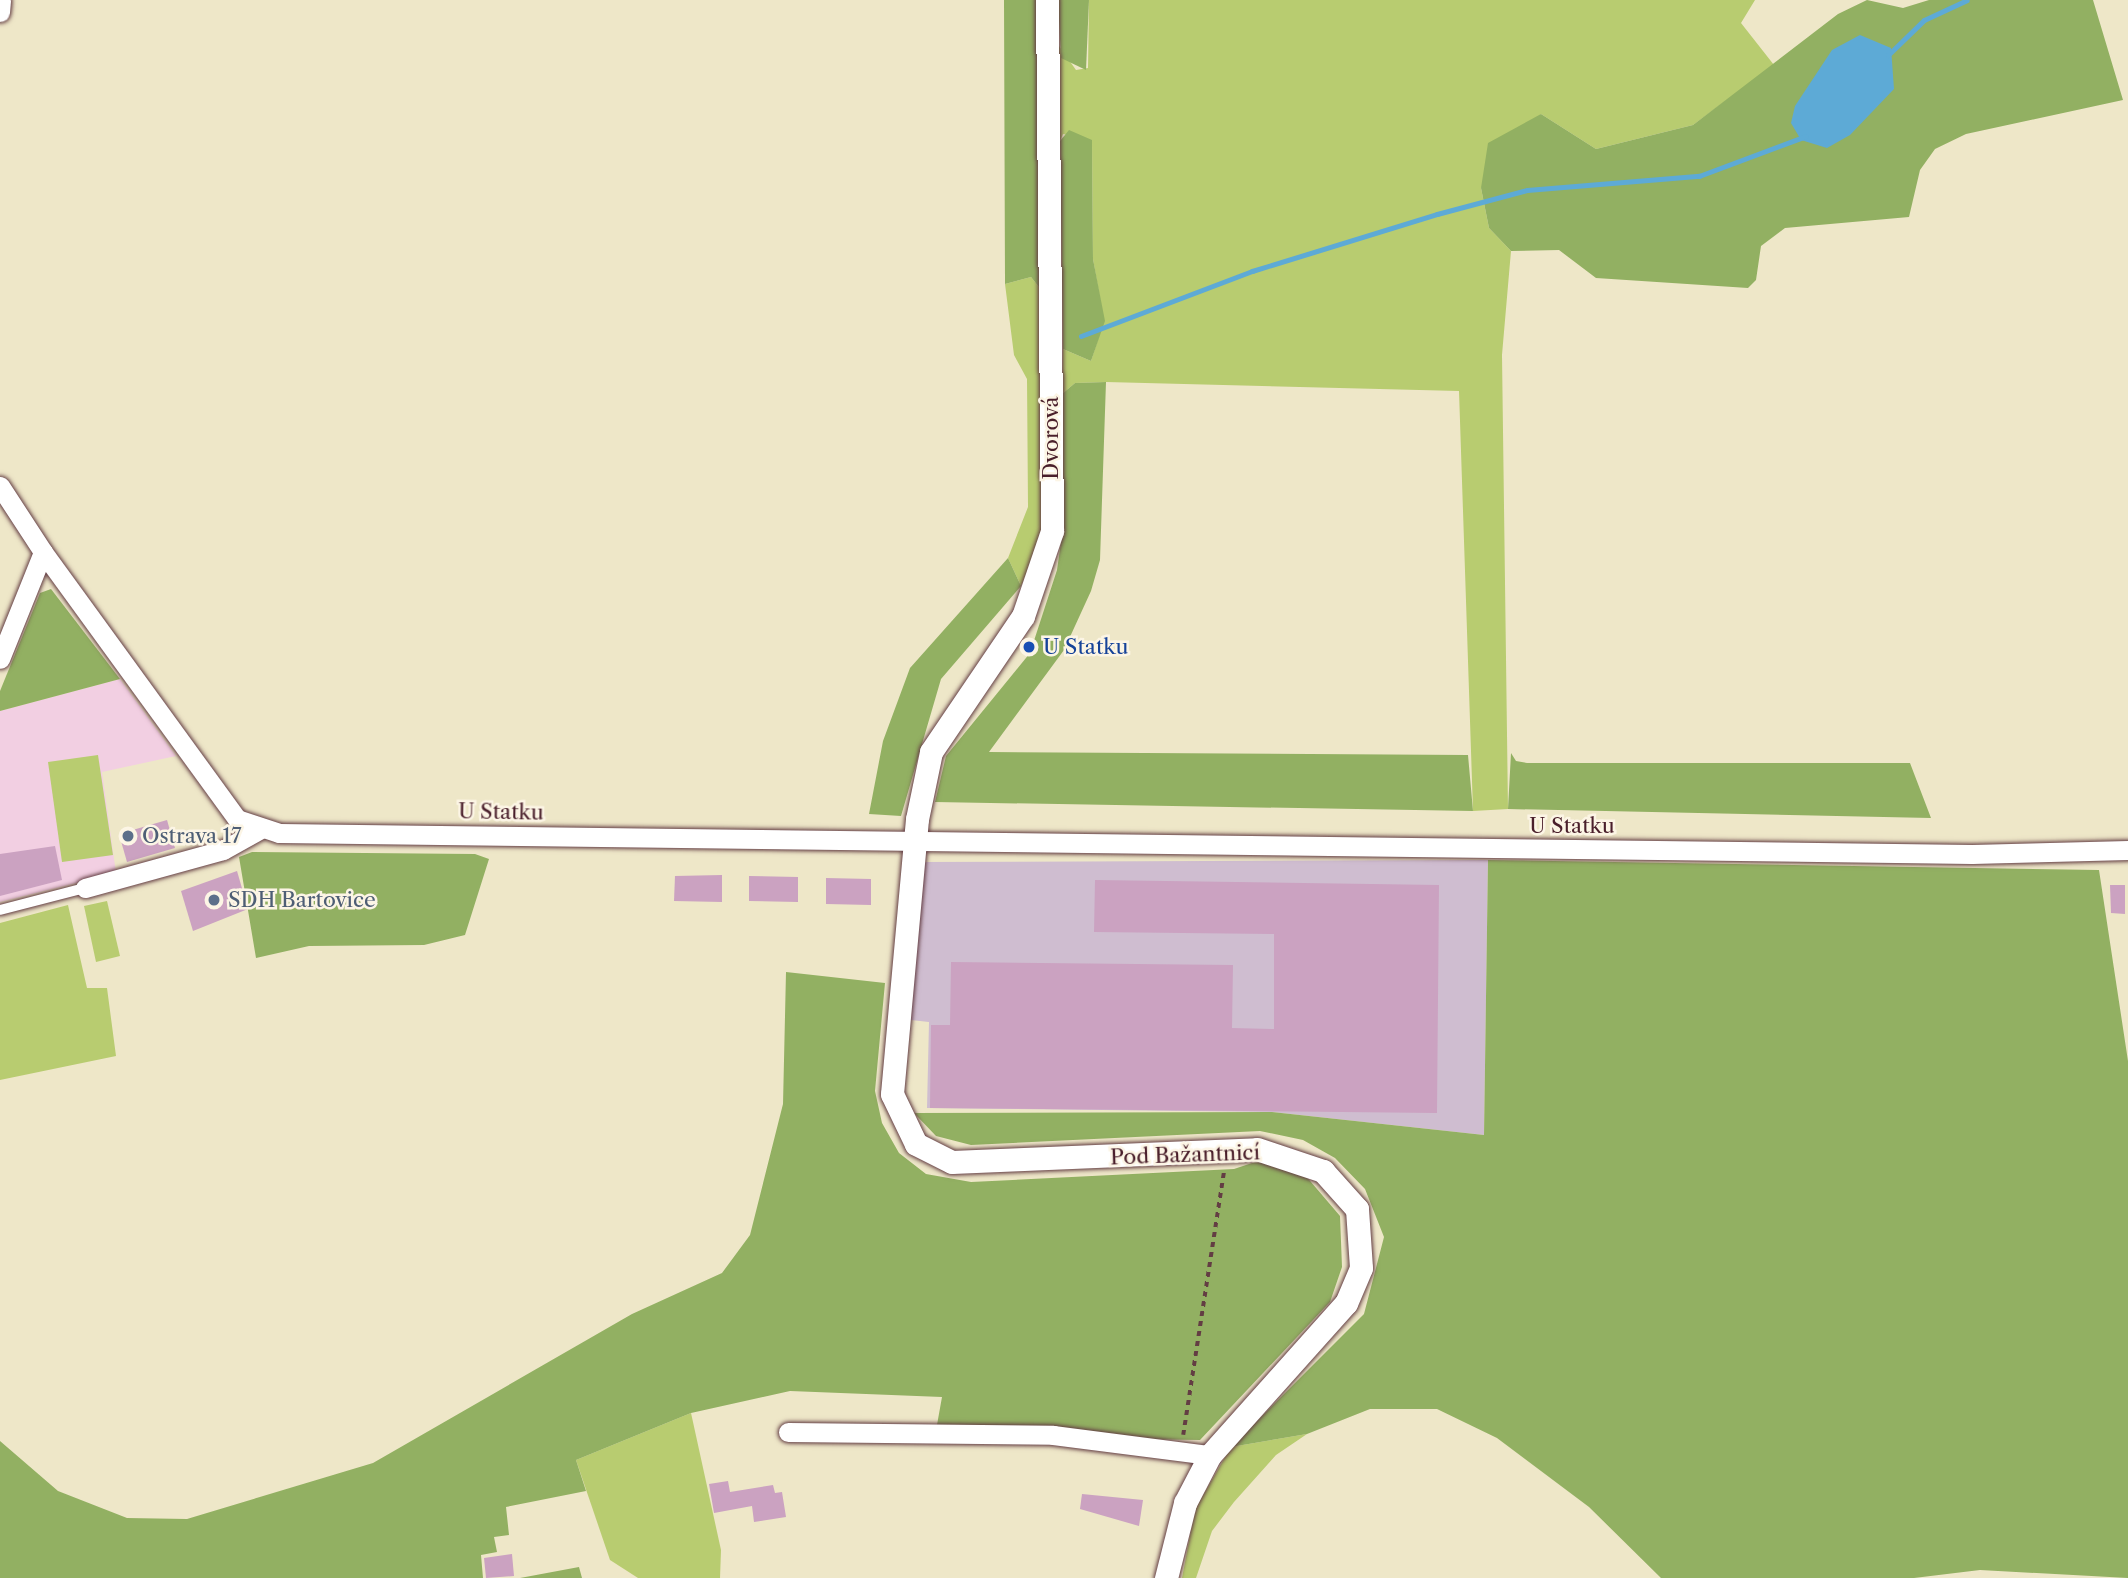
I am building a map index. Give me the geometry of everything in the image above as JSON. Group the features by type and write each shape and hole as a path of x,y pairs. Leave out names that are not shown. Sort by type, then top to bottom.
{"street":[{"path":"0,12 1,0"},
{"name":"Dvorová","path":"915,841 931,752 1023,616 1052,531 1047,0"},
{"path":"0,486 43,552 226,805 260,830"},
{"path":"0,659 43,552"},
{"name":"U Statku","path":"85,888 223,850 260,830 915,841 2128,850"},
{"name":"Pod Bažantnicí","path":"915,841 891,1076 894,1108 916,1144 940,1159 979,1166 1257,1149 1324,1171 1357,1209 1362,1260 1346,1303 1210,1455 1185,1503 1166,1578"},
{"path":"788,1432 1053,1435 1210,1455"}],"lane":[{"path":"0,910 85,888"}],"path":[{"path":"1184,1426 1225,1162"}],"shaded area":[{"path":"120,679 176,756 102,772 116,873 0,902 0,711"},
{"path":"1488,860 1484,1135 1272,1112 927,1108 929,1022 911,1020 916,862"}],"green space":[{"path":"1004,0 1036,0 1042,291 1031,277 1005,284"},
{"path":"1058,0 1089,0 1086,70 1061,58"},
{"path":"1089,0 1755,0 1741,23 1774,65 1693,125 1596,149 1541,114 1481,188 1489,228 1511,251 1502,355 1508,809 1473,811 1459,391 1106,382 1075,383 1062,394 1063,349 1091,361 1104,321 1093,259 1092,141 1063,134 1060,141 1059,46 1076,70 1088,68"},
{"path":"1867,0 1903,8 1929,0 2093,0 2123,100 1966,134 1935,149 1920,170 1909,217 1785,228 1761,246 1756,280 1748,288 1596,278 1559,250 1511,251 1489,228 1481,188 1488,143 1541,114 1596,149 1693,125 1838,14"},
{"path":"1069,130 1092,140 1093,259 1105,321 1091,361 1063,349 1060,141"},
{"path":"1031,277 1042,291 1045,508 1039,545 1021,586 1008,558 1028,507 1027,379 1014,355 1005,284"},
{"path":"1106,382 1100,560 1091,591 1064,650 989,752 1468,755 1473,811 935,802 946,756 1030,653 1057,570 1063,528 1062,394 1075,383"},
{"path":"1008,558 1021,586 941,679 901,816 869,814 883,741 910,668"},
{"path":"51,589 120,679 0,711 0,691 40,593"},
{"path":"1511,753 1516,761 1527,763 1910,763 1931,818 1508,809"},
{"path":"98,755 113,855 62,862 48,762"},
{"path":"252,852 475,854 489,859 465,935 424,945 309,946 256,958 239,857"},
{"path":"1488,860 2099,870 2128,1061 2128,1578 1980,1570 1914,1578 1661,1578 1589,1507 1497,1438 1437,1409 1370,1409 1307,1434 1231,1447 1364,1314 1384,1237 1365,1189 1335,1158 1303,1140 1260,1131 971,1145 936,1136 914,1113 1272,1112 1484,1135"},
{"path":"107,901 120,956 96,962 84,906"},
{"path":"68,905 87,988 107,988 116,1056 0,1080 0,923"},
{"path":"786,972 885,983 875,1091 882,1123 899,1153 926,1174 971,1182 1234,1169 1258,1161 1305,1175 1340,1216 1342,1267 1330,1302 1200,1440 935,1436 942,1397 790,1391 691,1413 576,1460 586,1491 506,1507 509,1535 494,1537 497,1552 481,1555 483,1578 0,1578 0,1441 58,1491 127,1518 187,1519 373,1463 632,1314 722,1273 750,1235 783,1104"},
{"path":"691,1413 721,1550 720,1578 638,1578 610,1560 576,1460"},
{"path":"1307,1434 1276,1455 1234,1502 1212,1531 1196,1578 1182,1578 1195,1509 1231,1447"},
{"path":"579,1567 582,1578 520,1578"}],"water":[{"path":"1860,35 1891,48 1894,89 1850,135 1827,148 1801,140 1791,123 1795,106 1832,50"}],"building":[{"path":"167,820 175,848 127,862 119,834"},
{"path":"55,846 62,880 0,896 0,854"},
{"name":"SDH Bartovice","path":"237,871 248,909 193,931 181,891"},
{"path":"722,875 722,902 674,901 675,876"},
{"path":"749,876 798,877 798,902 749,901"},
{"path":"826,878 871,879 871,905 826,904"},
{"path":"1095,880 1439,885 1437,1113 930,1108 931,1025 950,1025 951,962 1233,965 1232,1028 1274,1029 1274,934 1094,932"},
{"path":"2110,885 2125,885 2125,914 2111,913"},
{"path":"728,1481 730,1492 773,1485 775,1493 782,1492 786,1517 754,1522 752,1506 714,1513 709,1484"},
{"path":"1082,1494 1143,1500 1139,1526 1080,1509"},
{"path":"512,1554 514,1576 486,1578 484,1558"}],"waterway":[{"path":"1888,55 1924,20 1967,0"},
{"path":"1081,336 1252,271 1437,214 1527,190 1699,176 1806,136"}],"place":[{"name":"U Statku","path":"1029,647"},
{"name":"Ostrava 17","path":"128,836"},
{"name":"SDH Bartovice","path":"214,900"}]}
